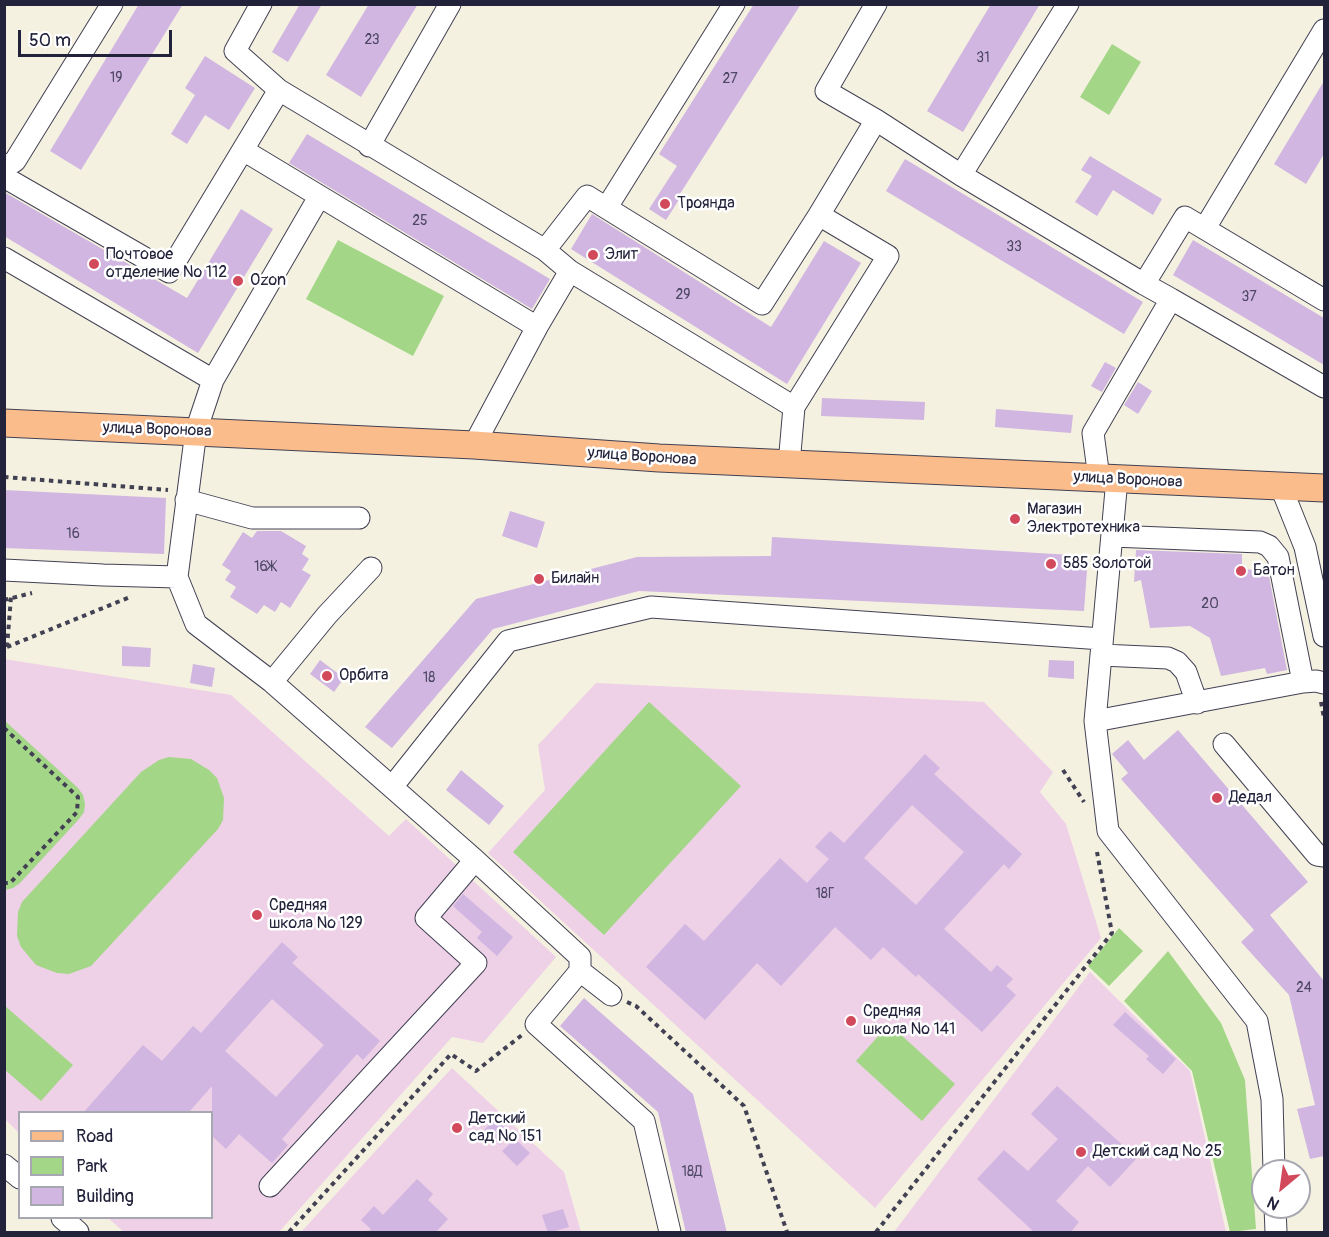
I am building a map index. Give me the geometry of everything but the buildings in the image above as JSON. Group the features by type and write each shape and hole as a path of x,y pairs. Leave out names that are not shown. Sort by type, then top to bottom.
{"main road":[{"name":"улица Воронова","path":"4,423 474,445 789,465 1324,488"}],"street":[{"path":"4,168 15,161 112,4"},
{"path":"261,4 236,51 279,90 545,250 570,271 794,407"},
{"path":"369,146 450,4"},
{"path":"607,207 734,4"},
{"path":"876,4 826,91 1144,284 1324,387"},
{"path":"961,175 1068,4"},
{"path":"1205,228 1324,30"},
{"path":"4,177 169,272 279,90"},
{"path":"545,250 587,196 762,304 876,120"},
{"path":"243,150 537,327"},
{"path":"319,197 213,380 196,431 177,577 196,624 272,682 475,860 580,957 580,971 536,1024 644,1121 670,1233"},
{"path":"789,465 794,407 888,256 819,215"},
{"path":"1144,284 1185,217 1324,300"},
{"path":"4,258 213,380"},
{"path":"474,445 537,327 570,271"},
{"path":"1171,299 1093,433 1108,479 1112,536 1095,721 1108,831 1257,1021 1272,1099 1274,1159"},
{"path":"1281,487 1305,547 1324,636"},
{"path":"187,496 252,518 359,518"},
{"path":"1112,536 1260,542 1269,546 1278,557 1303,682"},
{"path":"272,682 327,615 370,568"},
{"path":"9,570 177,577"},
{"path":"392,787 508,642 651,608 1101,647 1168,658 1177,662 1186,672 1197,703"},
{"path":"1095,721 1303,682 1324,683"},
{"path":"1224,744 1317,855 1324,856"},
{"path":"270,1186 476,963 426,918 475,860"},
{"path":"580,971 610,995"},
{"path":"4,1164 18,1176"},
{"path":"63,1219 78,1233"}],"path":[{"path":"4,477 187,496"},
{"path":"9,570 6,646 135,594"},
{"path":"4,728 78,797 77,812 10,883 4,883"},
{"path":"1063,770 1084,803"},
{"path":"876,1233 1112,933 1096,845"},
{"path":"610,995 636,1006 744,1106 786,1233"},
{"path":"289,1233 451,1054 476,1071 536,1024"}],"shaded area":[{"name":"Средняя школа № 129","path":"4,659 231,695 389,836 406,819 556,957 483,1043 452,1037 279,1232 124,1232 109,1219 213,1219 213,1111 18,1111 18,1132 5,1119"},
{"name":"Средняя школа № 141","path":"596,683 984,702 1053,772 1040,792 1066,824 1101,938 875,1208 488,853 545,790 538,745"},
{"name":"Детский сад № 25","path":"1090,972 1190,1071 1226,1232 894,1232"},
{"name":"Детский сад № 151","path":"452,1068 564,1172 581,1232 301,1232"}],"green space":[{"path":"1112,44 1141,62 1109,115 1080,97"},
{"path":"338,240 444,296 413,356 306,299"},
{"path":"649,702 741,786 604,935 513,852"},
{"path":"4,720 78,788 85,804 84,812 79,819 20,883 5,890"},
{"path":"169,757 191,759 217,778 224,798 223,820 218,829 91,966 69,974 57,973 36,965 21,947 17,936 18,912 22,902 141,772 159,760"},
{"path":"1119,928 1143,951 1109,986 1088,966"},
{"path":"1168,951 1221,1023 1245,1080 1251,1161 1251,1219 1255,1219 1256,1229 1230,1232 1192,1071 1124,1001"},
{"path":"5,1006 73,1065 41,1101 5,1070"},
{"path":"889,1024 955,1084 922,1121 856,1061"}],"place":[{"name":"Троянда","path":"665,204"},
{"name":"Элит","path":"593,255"},
{"name":"Почтовое отделение № 112","path":"94,264"},
{"name":"Ozon","path":"238,281"},
{"name":"Магазин Электротехника","path":"1015,519"},
{"name":"585 Золотой","path":"1051,564"},
{"name":"Батон","path":"1241,571"},
{"name":"Билайн","path":"539,579"},
{"name":"Орбита","path":"327,676"},
{"name":"Дедал","path":"1217,798"},
{"name":"Средняя школа № 129","path":"257,915"},
{"name":"Средняя школа № 141","path":"851,1021"},
{"name":"Детский сад № 151","path":"457,1128"},
{"name":"Детский сад № 25","path":"1081,1152"}]}
